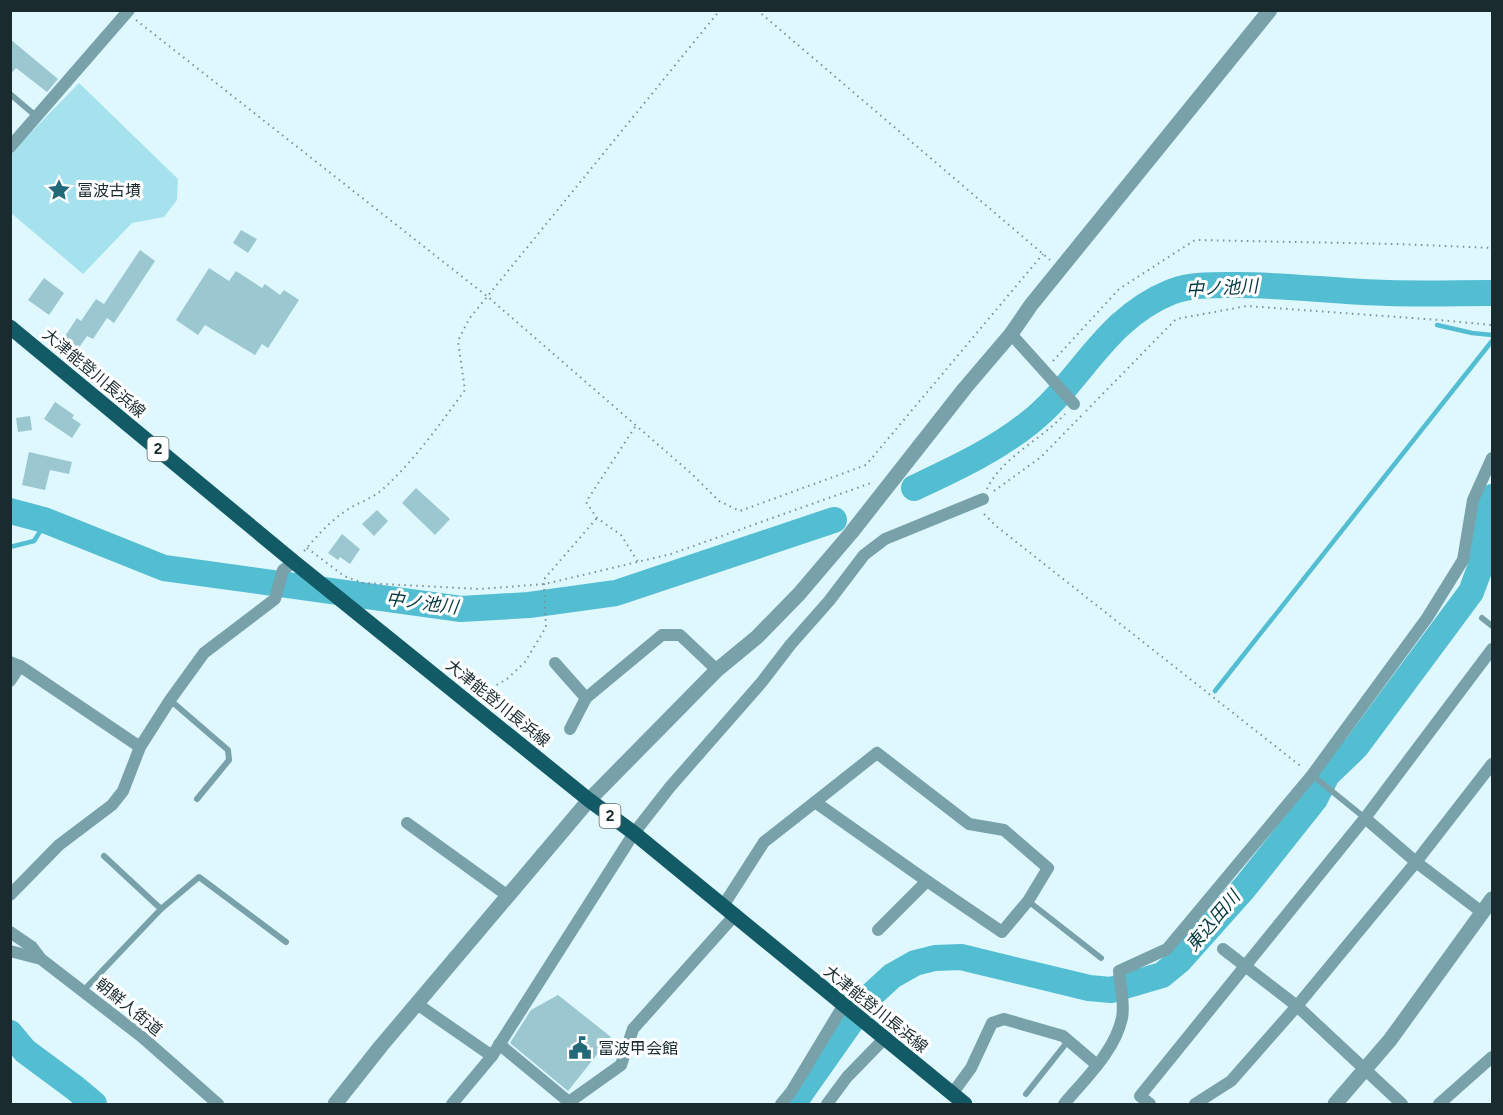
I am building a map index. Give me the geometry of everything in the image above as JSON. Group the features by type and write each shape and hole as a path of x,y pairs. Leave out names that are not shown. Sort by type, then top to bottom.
{"main road":[{"name":"大津能登川長浜線","path":"10,327 294,568 371,624 589,800 634,833 965,1104"}],"street":[{"path":"335,1104 589,800 717,670 757,637 799,594 1270,10"},
{"path":"10,147 128,12"},
{"path":"1011,334 1074,404"},
{"path":"1064,1104 1097,1065 1116,1037 1123,1005 1119,971 1167,949 1314,777 1427,618 1463,560 1473,500 1492,458"},
{"path":"452,1104 492,1056 634,833 670,787 761,683 864,555 885,539 982,499"},
{"path":"10,895 58,845 112,805 123,791 140,747 204,653 275,599 294,568"},
{"path":"570,729 586,698 662,635 680,635 717,670"},
{"path":"1150,1104 1140,1096 1365,818 1492,649"},
{"path":"555,663 586,698"},
{"path":"10,681 15,664 140,747"},
{"path":"499,1044 569,1102 621,1065 633,1029 728,911 764,842 877,753 969,824 1004,830 1048,868 1028,901 1002,932 815,802"},
{"path":"1195,1104 1231,1081 1297,1006 1416,862 1492,764"},
{"path":"1365,818 1416,862 1483,913"},
{"path":"407,823 508,896"},
{"path":"878,930 927,881"},
{"path":"1335,1104 1390,1040 1492,899"},
{"path":"10,932 32,947 41,959"},
{"path":"1223,949 1297,1006 1401,1104"},
{"name":"朝鮮人街道","path":"10,951 41,959 142,1037 218,1104"},
{"path":"417,1004 492,1056"},
{"path":"781,1104 845,1008"},
{"path":"952,1094 971,1068 992,1023 1004,1019 1063,1036 1097,1065"},
{"path":"827,1104 847,1077 884,1039"},
{"path":"1439,1104 1492,1057"}],"lane":[{"path":"10,94 37,116"},
{"path":"1482,618 1492,626"},
{"path":"170,700 228,750 229,760 197,799"},
{"path":"1314,777 1365,818"},
{"path":"104,856 161,909"},
{"path":"83,991 161,909 199,877 286,942"},
{"path":"1028,901 1101,958"},
{"path":"1026,1094 1068,1041"}],"path":[{"path":"294,568 322,530 348,509 373,497 385,488 434,433 465,390 458,341 469,319 720,10"},
{"path":"758,10 1061,269"},
{"path":"128,12 488,297 693,475 719,501 740,511 866,465 1043,254"},
{"path":"1041,367 1119,289 1195,240 1396,244 1492,249"},
{"path":"982,499 1041,458 1176,319 1247,306 1492,325"},
{"path":"1074,404 1059,421 1004,466 991,482 982,499 984,516 1314,777"},
{"path":"635,427 586,502 597,518 621,535 638,562"},
{"path":"307,548 344,576 363,583 480,589 544,585 671,554 898,474"},
{"path":"478,695 507,679 525,662 546,627 545,578 597,518"}],"shaded area":[{"path":"79,83 178,179 177,200 164,217 132,223 83,274 11,213 10,154"}],"building":[{"path":"10,39 58,79 47,92 16,68 10,75"},
{"path":"241,230 257,239 248,253 233,243"},
{"path":"140,250 155,261 114,323 107,318 93,339 87,336 76,352 61,342 77,318 81,321 96,299 104,304"},
{"path":"209,268 229,281 236,271 262,288 265,284 280,295 284,290 299,300 268,348 262,344 255,355 205,325 198,335 176,320"},
{"path":"44,278 64,293 49,315 28,300"},
{"path":"55,402 74,415 72,418 81,424 72,438 44,419"},
{"path":"30,416 32,430 18,432 16,418"},
{"path":"29,452 72,462 69,474 50,470 45,490 22,485"},
{"path":"416,488 450,519 435,535 402,503"},
{"path":"377,510 388,521 374,536 362,524"},
{"path":"342,534 360,549 350,564 328,553"},
{"name":"冨波甲会館","path":"558,995 611,1037 568,1091 510,1043 531,1010"}],"waterway":[{"name":"中ノ池川","path":"914,488 988,451 1016,433 1047,407 1094,352 1128,318 1148,304 1179,289 1230,285 1388,293 1492,293"},
{"path":"1437,325 1492,335"},
{"path":"1215,691 1492,341"},
{"name":"東込田川","path":"793,1104 867,999 892,976 915,963 935,958 961,957 1089,988 1111,990 1162,975 1179,961 1245,887 1315,799 1327,775 1356,747 1471,592 1480,568 1487,511 1492,497"},
{"name":"中ノ池川","path":"10,511 44,520 164,568 461,609 529,605 616,593 834,520"},
{"path":"10,547 34,541 44,520"},
{"path":"10,1033 25,1051 94,1104"}],"place":[{"name":"冨波古墳","path":"59,190"},
{"name":"冨波甲会館","path":"580,1048"}]}
